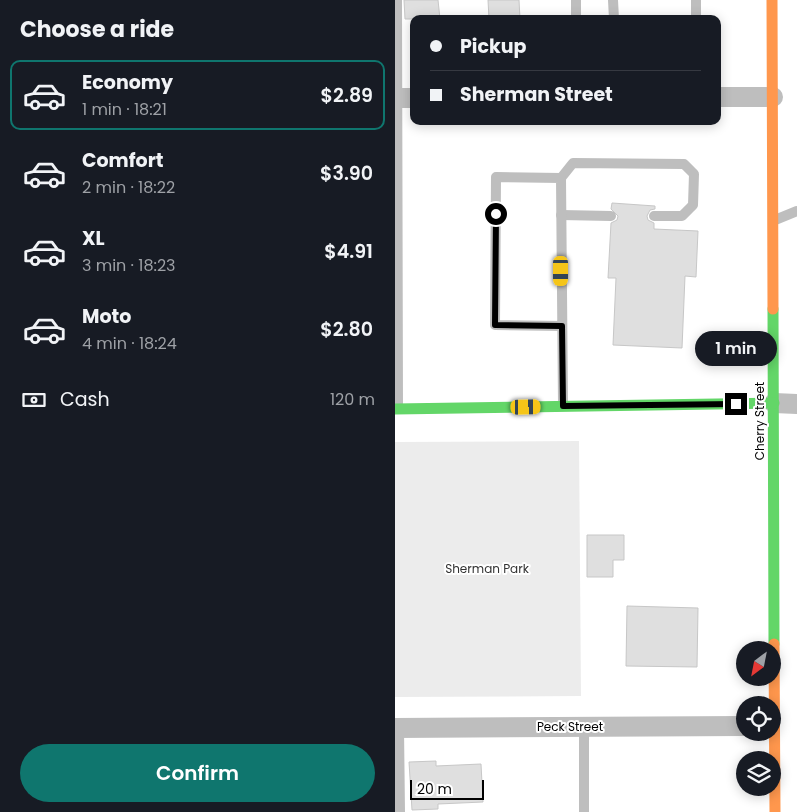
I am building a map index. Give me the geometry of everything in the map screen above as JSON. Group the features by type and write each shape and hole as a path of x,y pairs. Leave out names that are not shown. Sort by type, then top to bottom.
{"main road":[{"name":"Cherry Street","path":"772,0 774,696"},
{"path":"397,409 774,403"},
{"name":"Cherry Street","path":"774,741 775,812"}],"street":[{"path":"721,97 773,97"},
{"path":"774,403 797,404"},
{"name":"Peck Street","path":"397,728 736,726"}],"lane":[{"path":"397,0 402,98 397,409"},
{"path":"576,0 576,15"},
{"path":"613,0 613,15"},
{"path":"696,0 697,15"},
{"path":"563,406 561,178 573,163 683,164 694,174 693,205 683,216 654,216"},
{"path":"561,178 496,177 495,325 562,326"},
{"path":"774,220 797,211"},
{"path":"561,216 611,216"},
{"path":"584,727 584,812"},
{"path":"397,728 400,812"}],"green space":[{"name":"Sherman Park","path":"579,441 581,696 395,697 395,442"}],"building":[{"path":"404,0 438,0 440,15 410,15 410,19 405,19"},
{"path":"488,0 519,0 520,15 489,15"},
{"path":"612,203 655,206 655,209 650,210 647,216 648,220 654,223 654,229 698,231 696,277 685,276 682,348 613,345 616,278 608,278 611,223 617,220 618,216 611,209"},
{"path":"587,535 624,535 624,560 613,560 613,577 587,577"},
{"path":"627,606 698,608 697,667 626,666"},
{"path":"436,761 436,766 481,764 483,802 438,804 438,809 412,810 409,762"}],"traffic: fast":[{"path":"773,309 774,641"},
{"path":"395,409 774,403"}],"traffic: slow":[{"path":"772,0 773,309"},
{"path":"774,686 775,812"}],"route":[{"path":"496,214 495,325 562,326 563,406 736,404"}]}
